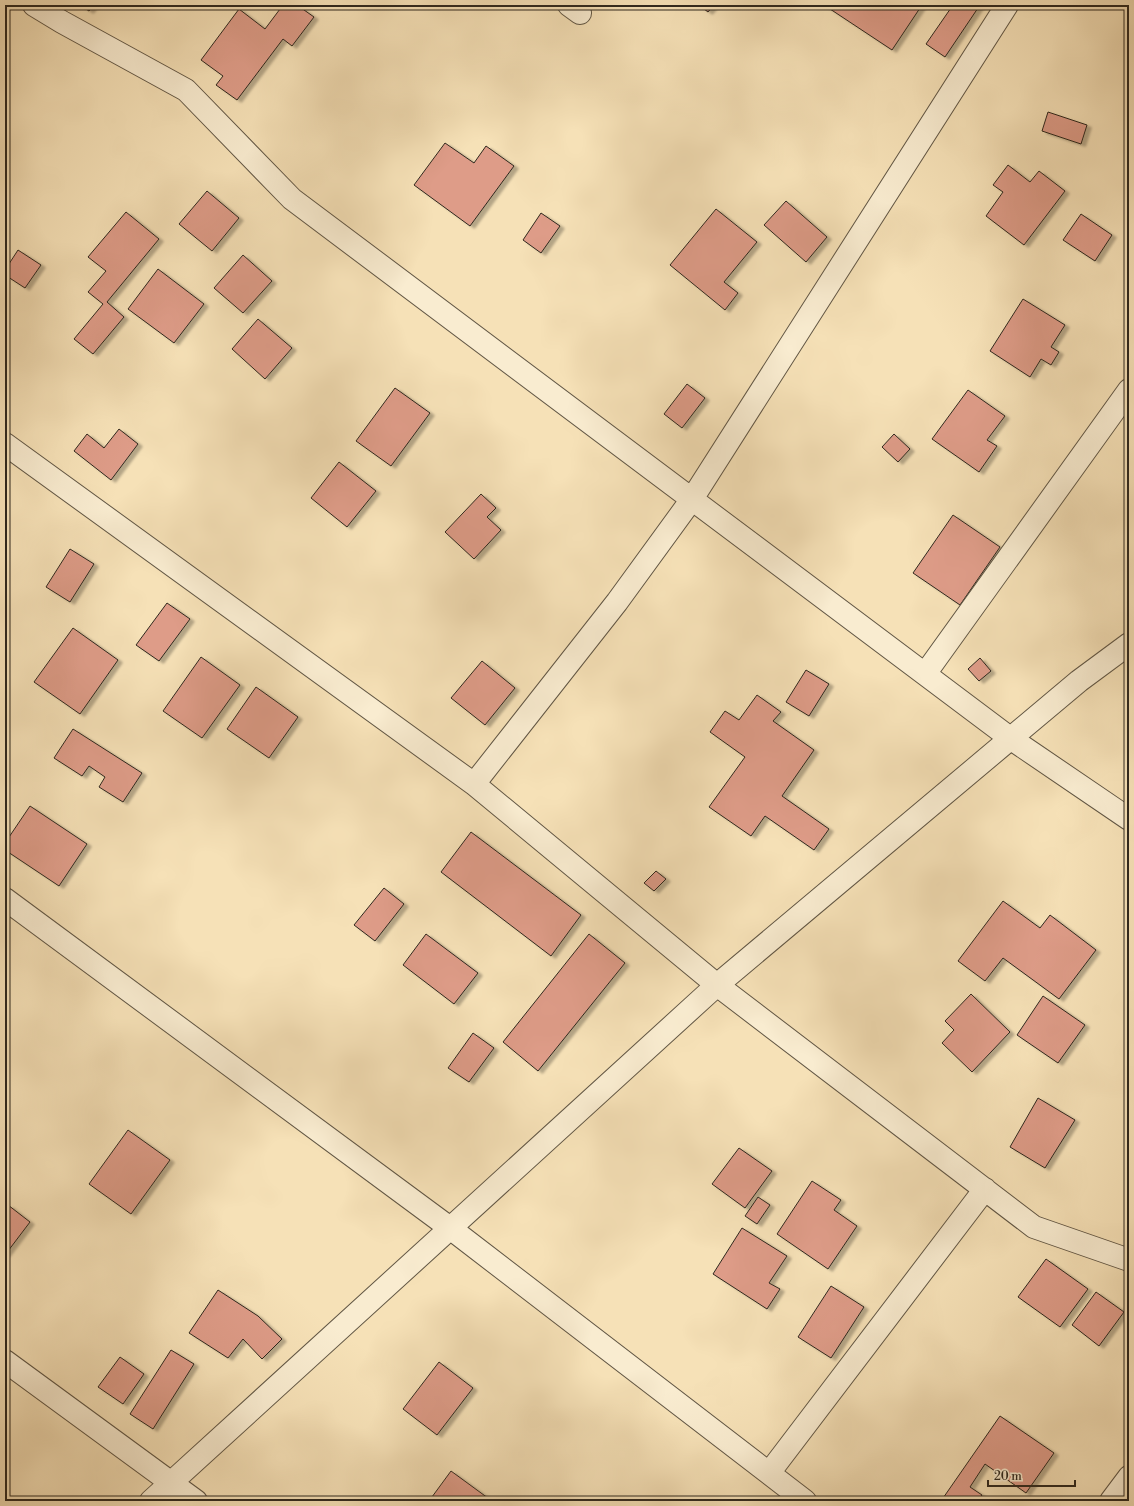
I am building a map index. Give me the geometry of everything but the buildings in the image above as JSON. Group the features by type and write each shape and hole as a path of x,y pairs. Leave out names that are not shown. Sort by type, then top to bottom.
{"street":[{"path":"34,5 186,90 292,199 1010,738 1129,819"},
{"path":"474,784 617,602 692,499 1007,5"},
{"path":"925,674 1129,390"},
{"path":"5,444 474,784 717,985 1034,1227 1129,1260"},
{"path":"151,1501 717,985 1010,738 1079,681 1129,644"},
{"path":"5,898 450,1228 805,1501"},
{"path":"769,1473 985,1189"},
{"path":"5,1361 196,1501"},
{"path":"1111,1501 1129,1478"}]}
